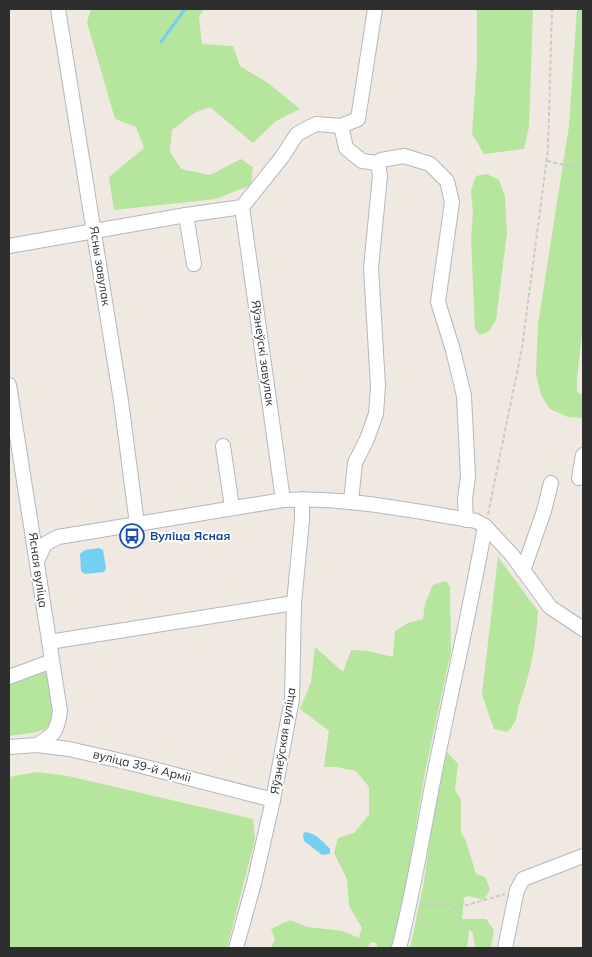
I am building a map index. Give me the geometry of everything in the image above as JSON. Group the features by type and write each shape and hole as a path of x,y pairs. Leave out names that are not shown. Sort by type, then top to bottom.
{"street":[{"name":"Ясны завулак","path":"58,9 121,402 137,524"},
{"path":"9,246 242,207 297,134 316,124 341,126 358,119 375,9"},
{"path":"341,126 346,148 362,161 378,163 381,160 404,156 430,164 446,181 452,202 438,302 453,350 464,396 468,476 465,500 466,520"},
{"path":"351,501 355,463 367,439 376,414 378,386 372,268 380,176 378,163"},
{"name":"Яўзнеўскі завулак","path":"242,207 283,500"},
{"path":"186,215 194,264"},
{"name":"Ясная вуліца","path":"9,385 60,711 58,724 53,735 37,745"},
{"path":"223,446 232,507"},
{"path":"579,478 583,455"},
{"path":"523,571 544,512 551,483"},
{"name":"Яўзнеўская вуліца","path":"236,948 254,883 273,800 292,699 294,603 302,520 302,499"},
{"path":"37,561 45,544 58,537 283,500 351,501 476,521 486,526 512,555 550,608 583,629"},
{"path":"399,948 410,904 486,526"},
{"path":"49,642 294,603"},
{"path":"9,677 52,661"},
{"name":"вуліца 39-й Арміі","path":"9,747 37,745 69,749 273,800"},
{"path":"505,948 520,885 583,856"}],"path":[{"path":"486,526 522,348 547,160 552,9"},
{"path":"547,160 569,166 583,166"},
{"path":"410,904 447,905 457,908 520,885"}],"green space":[{"path":"91,9 204,9 199,17 202,44 233,46 240,66 268,83 300,109 276,121 253,143 210,107 194,113 172,130 170,152 181,169 210,175 241,159 253,167 251,185 216,199 114,210 109,177 144,148 136,127 115,119 87,22"},
{"path":"477,9 533,9 529,127 524,149 484,154 472,134 477,62"},
{"path":"577,9 583,9 583,326 577,392 583,395 583,418 568,417 550,409 541,395 536,374 538,324 569,126"},
{"path":"487,174 499,180 505,197 507,232 496,320 489,331 480,335 475,329 471,190 476,176"},
{"path":"498,557 538,611 530,668 516,721 507,732 494,729 482,694"},
{"path":"446,581 450,587 451,651 425,772 411,855 406,900 395,948 378,948 376,943 371,942 367,948 271,948 275,939 271,929 290,920 308,927 343,931 359,938 362,928 349,906 347,879 334,853 338,838 354,833 369,815 369,787 356,771 324,767 329,731 300,709 311,682 315,647 343,672 351,650 367,651 393,657 395,631 408,623 423,619 425,604 433,585"},
{"path":"44,671 49,677 51,684 55,713 53,722 44,730 9,736 9,686 32,673"},
{"path":"447,752 458,764 455,790 461,800 461,833 466,841 476,874 485,877 490,889 484,900 468,896 464,898 462,919 486,919 494,930 491,948 475,948 473,933 469,930 467,948 410,948 424,882 440,765"},
{"path":"37,772 68,776 253,819 255,839 227,948 10,948 9,777"}],"water":[{"path":"99,548 103,550 106,568 104,572 85,574 81,571 80,554 85,550"},
{"path":"305,832 321,840 330,849 330,854 322,855 304,841 303,834"}],"waterway":[{"path":"161,42 185,9"}],"place":[{"name":"Вуліца Ясная","path":"132,536"}]}
